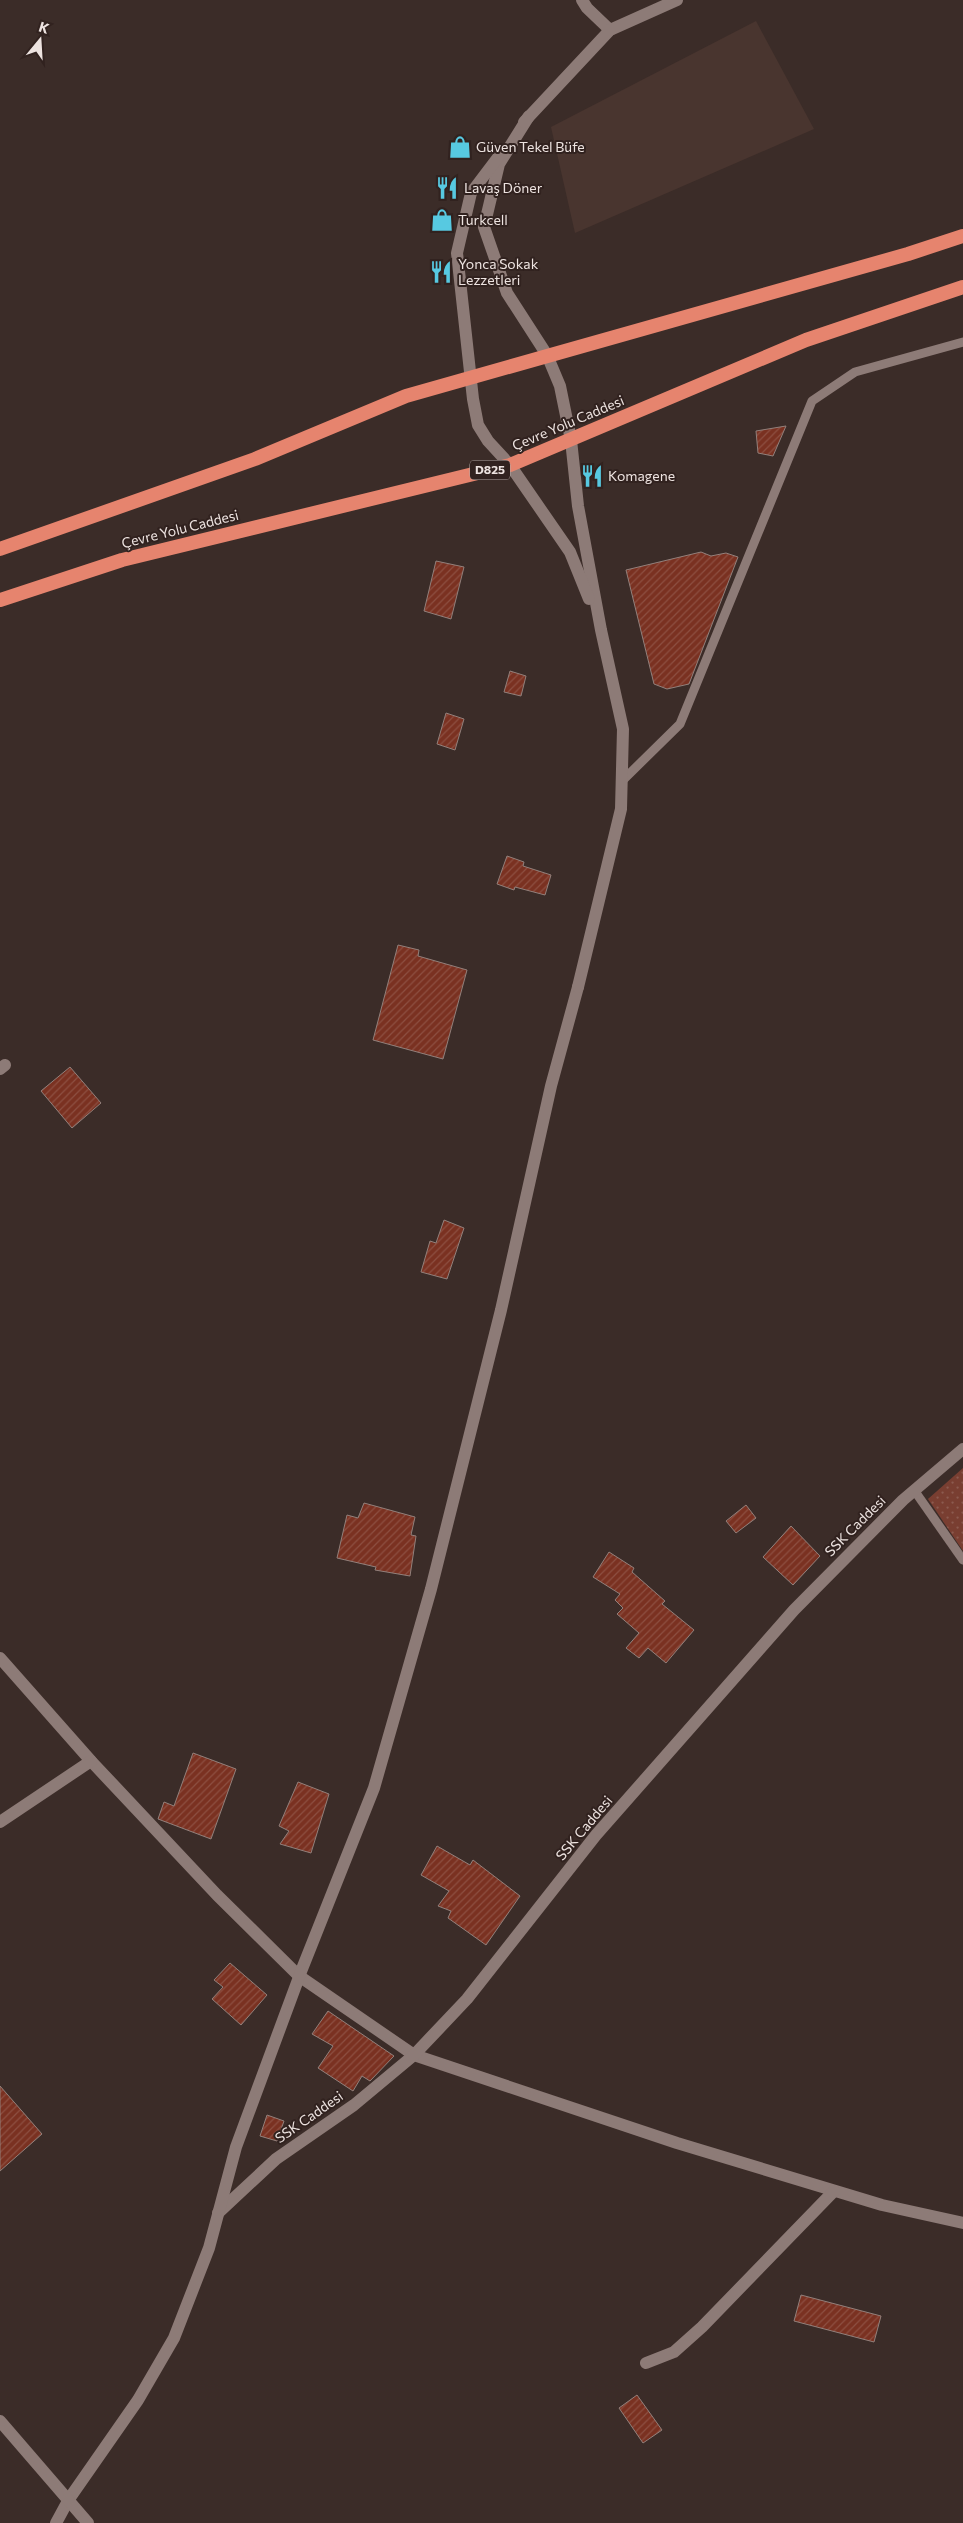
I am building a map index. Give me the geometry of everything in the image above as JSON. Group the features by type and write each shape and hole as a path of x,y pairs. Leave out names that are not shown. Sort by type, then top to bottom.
{"highway":[{"path":"0,548 255,459 406,396 908,254 963,236"},
{"name":"Çevre Yolu Caddesi","path":"0,600 122,560 510,465 806,340 963,287"}],"street":[{"path":"582,0 587,8 610,30"},
{"path":"601,630 570,552 510,465 488,441 478,425 462,317 457,253 471,193 529,116 610,30 677,0"},
{"path":"56,2523 69,2499 138,2400 174,2338 209,2248 236,2146 299,1976 374,1788 431,1589 501,1310 551,1086 578,987 620,809 623,729 601,630 578,506 571,440 560,386 547,355 507,292 484,227 499,164 529,116"},
{"name":"SSK Caddesi","path":"218,2213 276,2159 354,2105 414,2054 467,1999 596,1835 827,1575 914,1490 963,1449"},
{"path":"0,1658 91,1762 216,1895 299,1976 414,2054 677,2143 882,2205 963,2223"},
{"path":"0,1822 91,1762"},
{"path":"646,2363 674,2352 702,2327 834,2191"},
{"path":"0,2421 88,2523"}],"lane":[{"path":"621,782 680,724 812,401 855,372 963,342"},
{"path":"914,1490 963,1560"}],"shaded area":[{"path":"756,21 814,129 575,233 551,127"},
{"path":"963,1468 963,1551 928,1499"}],"building":[{"path":"786,426 773,456 758,453 756,431"},
{"path":"701,552 711,556 726,553 738,557 689,684 667,689 654,684 626,570"},
{"path":"436,561 464,567 451,619 424,611"},
{"path":"510,671 526,676 521,696 504,692"},
{"path":"446,713 464,719 455,750 437,744"},
{"path":"507,856 524,862 523,866 551,875 545,895 515,887 514,890 497,884"},
{"path":"398,945 419,950 418,956 467,970 443,1059 373,1040"},
{"path":"70,1067 101,1103 72,1128 41,1091"},
{"path":"444,1220 464,1228 447,1279 421,1272 430,1241 436,1243"},
{"path":"364,1503 415,1517 411,1535 416,1536 410,1576 375,1570 376,1567 337,1558 347,1515 358,1518"},
{"path":"746,1505 756,1518 736,1533 726,1521"},
{"path":"791,1526 820,1556 793,1585 763,1557"},
{"path":"609,1552 634,1568 632,1572 665,1601 662,1604 694,1630 666,1663 648,1648 639,1658 626,1648 639,1633 617,1614 623,1608 615,1600 620,1594 593,1577"},
{"path":"193,1753 236,1769 211,1839 158,1819 164,1802 174,1806"},
{"path":"298,1782 329,1794 311,1853 280,1844 289,1831 279,1826"},
{"path":"437,1846 470,1865 473,1860 520,1896 486,1945 448,1918 451,1911 438,1906 449,1891 421,1875"},
{"path":"230,1963 267,1995 241,2025 212,1999 223,1987 214,1980"},
{"path":"328,2011 394,2056 370,2081 362,2076 353,2091 318,2068 333,2046 312,2034"},
{"path":"0,2086 42,2134 0,2171"},
{"path":"267,2115 284,2121 277,2141 260,2136"},
{"path":"801,2295 881,2316 874,2342 794,2321"},
{"path":"637,2395 662,2430 643,2443 619,2408"}],"place":[{"name":"Güven Tekel Büfe","path":"460,147"},
{"name":"Lavaş Döner","path":"447,188"},
{"name":"Turkcell","path":"442,220"},
{"name":"Yonca Sokak Lezzetleri","path":"441,272"},
{"name":"Komagene","path":"592,476"}]}
